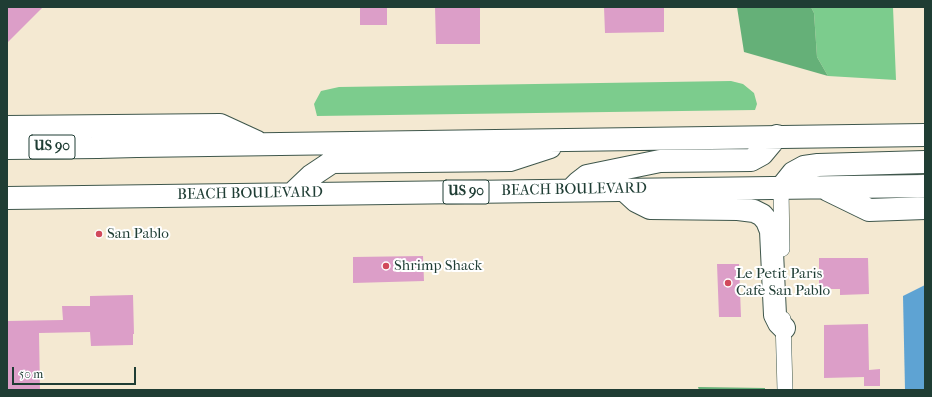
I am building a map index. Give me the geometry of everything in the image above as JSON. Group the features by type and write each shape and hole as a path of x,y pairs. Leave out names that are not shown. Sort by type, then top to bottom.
{"main road":[{"path":"7,127 220,125 262,145"},
{"name":"US 90","path":"7,148 925,135"},
{"path":"571,190 587,176 660,161 751,160 762,154 777,136"},
{"path":"292,194 311,176 332,162 510,160 570,141"},
{"path":"781,188 793,173 804,167 818,165 925,162"},
{"name":"BEACH BOULEVARD","path":"7,198 925,186"},
{"path":"823,187 869,210 925,208"},
{"path":"624,190 636,201 650,208 738,209 754,211 762,215 767,221 770,231 775,315 779,323 784,328"}],"street":[{"path":"781,188 785,390"}],"green space":[{"path":"737,7 811,7 814,13 817,57 828,76 744,52"},
{"path":"811,7 893,7 896,80 828,76 817,57 814,13"},
{"path":"731,81 743,84 754,93 757,104 755,110 317,116 314,104 321,91 339,87"},
{"path":"698,387 765,388 765,390 699,390"}],"water":[{"path":"925,285 925,390 905,390 903,296"}],"building":[{"path":"7,7 43,7 7,43"},
{"path":"360,7 387,7 387,25 360,25"},
{"path":"435,7 480,7 480,44 436,44"},
{"path":"604,7 664,7 664,32 605,33"},
{"path":"423,256 424,281 353,283 353,257"},
{"path":"819,258 868,258 869,294 840,295 840,289 819,289"},
{"path":"717,264 739,264 741,317 719,317"},
{"path":"133,295 133,345 91,346 90,332 39,333 40,390 7,390 7,321 63,320 62,306 90,306 90,296"},
{"path":"868,324 869,370 880,369 880,386 864,386 864,377 824,378 824,325"}],"place":[{"name":"San Pablo","path":"99,234"},
{"name":"Shrimp Shack","path":"386,266"},
{"name":"Le Petit Paris Cafe San Pablo","path":"728,283"}]}
